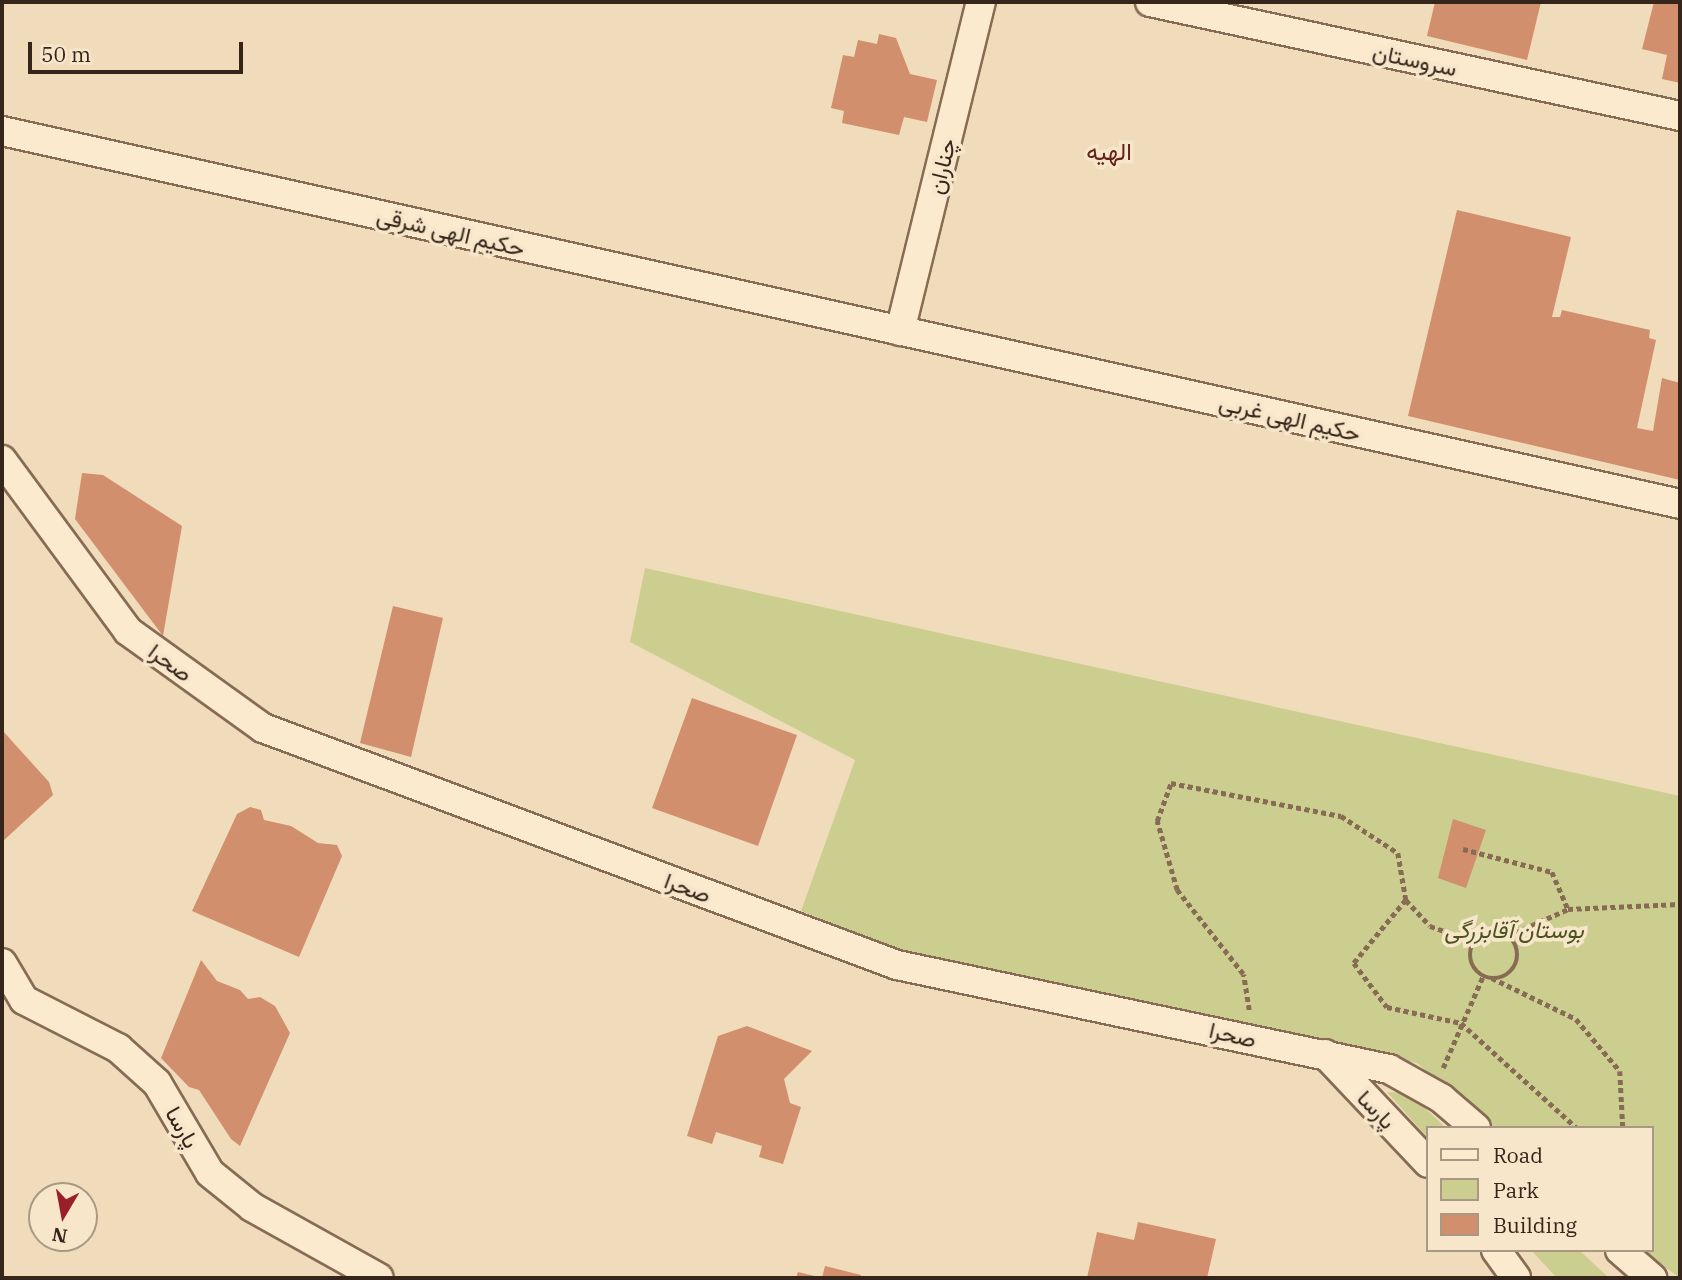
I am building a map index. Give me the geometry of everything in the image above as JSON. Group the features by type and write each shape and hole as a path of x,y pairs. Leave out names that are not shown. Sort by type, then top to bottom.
{"street":[{"name":"چناران","path":"900,331 981,2"},
{"name":"سروستان","path":"1150,2 1680,116"},
{"name":"حکیم الهی شرقی","path":"2,131 900,331"},
{"name":"حکیم الهی غربی","path":"900,331 1680,504"},
{"name":"صحرا","path":"2,460 128,631 263,728 897,965 1254,1038 1389,1069 1441,1098 1474,1126"},
{"name":"پارسا","path":"2,963 24,1000 118,1048 158,1083 210,1173 252,1207 379,1278"},
{"name":"پارسا","path":"1325,1054 1426,1161"},
{"path":"1497,1252 1516,1278"},
{"path":"1622,1252 1653,1278"}],"path":[{"path":"1254,1038 1242,974 1177,890 1157,821 1171,783 1341,816 1398,853 1406,900 1430,926 1473,941 1487,933 1508,936 1518,944 1519,956 1506,976 1492,978"},
{"path":"1463,849 1552,872 1568,909"},
{"path":"1406,900 1354,963 1387,1007 1461,1023 1575,1126"},
{"path":"1508,936 1568,909 1680,904"},
{"path":"1473,941 1472,967 1483,976 1576,1019 1620,1071 1623,1126"},
{"path":"1441,1098 1444,1061 1483,976"}],"green space":[{"name":"بوستان آقابزرگی","path":"645,568 1680,796 1680,1278 1645,1252 1654,1252 1654,1126 1493,1126 1417,1063 900,949 801,911 855,760 630,642"},
{"path":"1387,1092 1409,1093 1444,1126 1426,1126 1426,1136"},
{"path":"1533,1252 1581,1252 1609,1278 1557,1278"}],"building":[{"path":"1435,2 1541,2 1527,60 1427,36"},
{"path":"1654,2 1680,2 1680,83 1662,79 1667,55 1642,49"},
{"path":"879,34 896,38 910,74 937,80 927,122 904,117 899,135 842,123 844,111 831,108 843,55 854,57 858,40 877,44"},
{"path":"1457,210 1571,237 1552,317 1560,317 1562,310 1650,330 1649,338 1656,340 1637,428 1653,431 1662,378 1680,383 1680,480 1408,416"},
{"path":"82,473 103,475 182,526 163,636 75,519"},
{"path":"393,606 443,618 411,757 360,743"},
{"path":"692,698 797,735 758,846 652,808"},
{"path":"2,730 49,782 53,795 2,842"},
{"path":"250,807 261,810 264,820 291,826 318,843 337,845 342,856 299,957 192,911 237,814"},
{"path":"1453,819 1486,830 1466,888 1438,878"},
{"path":"201,960 217,981 240,990 248,999 260,997 275,1006 290,1033 240,1146 231,1139 199,1090 189,1087 161,1058"},
{"path":"747,1026 812,1051 784,1079 790,1103 801,1107 783,1164 759,1157 762,1146 716,1132 712,1144 687,1136 718,1036"},
{"path":"1138,1222 1216,1239 1207,1278 1087,1278 1097,1232 1134,1240"},
{"path":"825,1266 861,1275 860,1278 822,1278"},
{"path":"798,1272 819,1277 819,1278 796,1278"}],"district":[{"name":"الهیه","path":"1109,152"}]}
